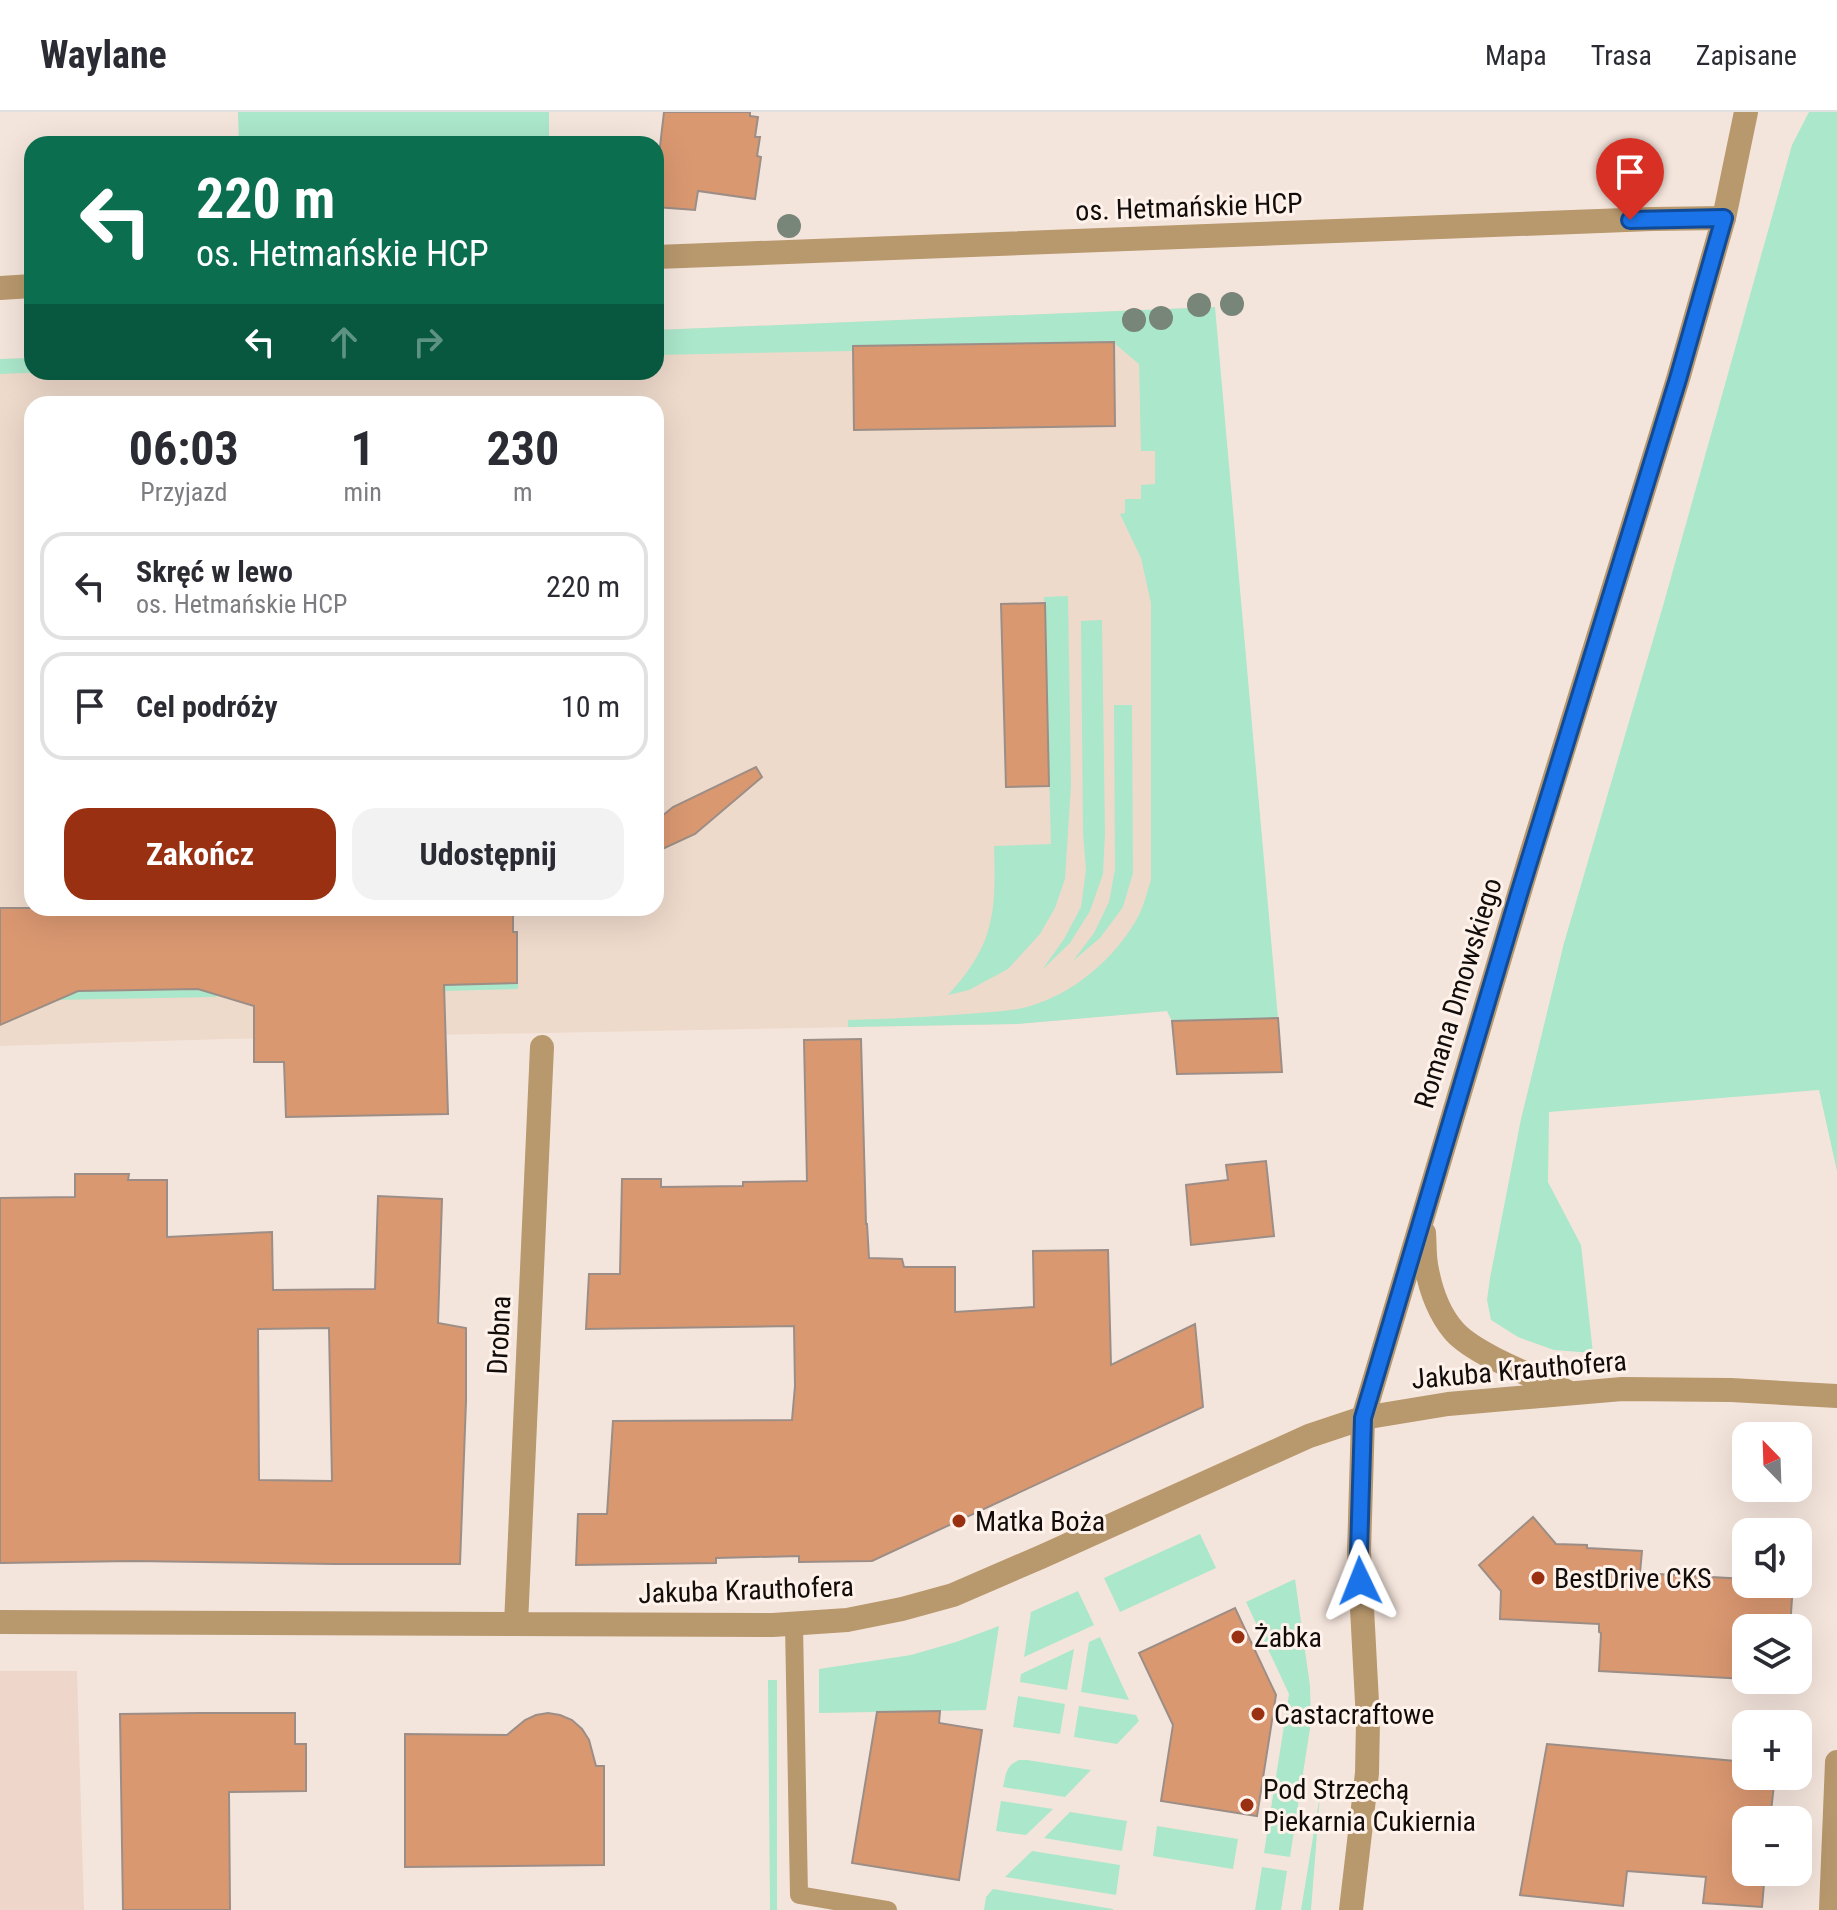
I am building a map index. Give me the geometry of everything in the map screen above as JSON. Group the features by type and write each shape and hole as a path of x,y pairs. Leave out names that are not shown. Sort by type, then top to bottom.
{"street":[{"name":"Romana Dmowskiego","path":"1351,1910 1367,1773 1368,1721 1359,1552 1363,1418 1541,821 1678,379 1724,218 1746,112"},
{"name":"os. Hetmańskie HCP","path":"664,257 1724,218"},
{"path":"0,288 24,286"},
{"name":"Drobna","path":"516,1624 542,1047"},
{"path":"1422,1218 1427,1270 1436,1301 1454,1332 1488,1356 1569,1392"},
{"name":"Jakuba Krauthofera","path":"0,1622 794,1625 847,1620 953,1595 1309,1436 1363,1418 1448,1404 1569,1392 1666,1388 1837,1396"},
{"path":"1831,1910 1837,1762"}],"lane":[{"path":"794,1625 799,1895 888,1910"}],"shaded area":[{"path":"1215,307 1172,1021 1167,1011 1017,1024 0,1046 0,359 24,358 24,380 664,380 664,330"},
{"path":"0,1671 77,1671 84,1910 0,1910"}],"green space":[{"path":"238,112 549,112 549,136 239,136"},
{"path":"1809,112 1837,112 1837,1171 1819,1090 1549,1112 1548,1182 1581,1245 1593,1353 1554,1350 1518,1337 1491,1320 1487,1300 1521,1119 1564,943 1663,606 1792,145"},
{"path":"1215,307 1278,1018 1172,1021 1167,1011 1017,1024 848,1027 848,1020 1004,1011 1044,1001 1077,984 1106,960 1130,931 1141,911 1151,880 1151,603 1141,558 1120,514 1125,513 1125,499 1141,499 1141,485 1155,484 1155,451 1141,451 1139,364 1113,342 853,346 853,351 664,355 664,330"},
{"path":"24,358 24,373 0,374 0,359"},
{"path":"1068,596 1071,785 1065,879 1055,908 1040,934 1008,969 969,990 948,995 964,977 984,943 993,909 994,846 1051,844 1044,597"},
{"path":"1102,620 1103,874 1090,911 1070,943 1042,970 1081,907 1086,870 1081,621"},
{"path":"1114,705 1132,705 1133,873 1123,907 1100,938 1073,961 1094,933 1109,902 1115,869"},
{"path":"518,983 518,989 331,994 386,986"},
{"path":"220,988 216,997 0,1001 0,993"},
{"path":"1200,1534 1216,1568 1120,1612 1104,1578"},
{"path":"1295,1579 1310,1686 1311,1722 1290,1857 1264,1853 1289,1694 1246,1602"},
{"path":"1078,1591 1094,1625 1024,1657 1031,1612"},
{"path":"999,1626 986,1710 819,1713 819,1669 911,1655"},
{"path":"1100,1637 1129,1700 1081,1692 1089,1642"},
{"path":"1074,1649 1067,1690 1020,1682 1021,1674"},
{"path":"768,1680 777,1680 777,1910 770,1910"},
{"path":"1018,1696 1065,1704 1060,1734 1013,1727"},
{"path":"1079,1706 1136,1715 1139,1721 1117,1744 1074,1737"},
{"path":"1019,1760 1091,1770 1065,1797 1003,1787 1009,1767"},
{"path":"1320,1795 1311,1910 1301,1910"},
{"path":"1001,1801 1053,1809 1026,1835 996,1831"},
{"path":"1070,1812 1127,1821 1122,1851 1044,1838"},
{"path":"1157,1826 1238,1839 1233,1869 1153,1856"},
{"path":"1032,1851 1120,1865 1116,1895 1005,1877"},
{"path":"1262,1867 1287,1871 1281,1910 1255,1910"},
{"path":"993,1889 1113,1910 984,1910 986,1897"}],"building":[{"path":"664,112 750,112 750,116 758,117 755,137 760,137 757,156 761,157 755,199 698,191 695,210 664,208 664,136 661,136"},
{"path":"1114,342 1115,426 854,430 853,346"},
{"path":"1045,603 1049,786 1006,787 1001,604"},
{"path":"756,767 762,777 695,834 664,848 664,814 673,807"},
{"path":"0,908 24,908 24,916 513,916 513,932 517,932 517,983 444,985 448,1114 286,1117 284,1062 254,1062 254,1006 198,989 78,991 0,1025"},
{"path":"1278,1018 1282,1072 1177,1074 1172,1021"},
{"path":"861,1039 869,1258 902,1259 904,1267 955,1267 955,1312 1034,1307 1033,1251 1108,1250 1111,1365 1195,1324 1203,1407 872,1561 799,1562 799,1556 716,1558 716,1563 576,1565 578,1514 607,1514 613,1421 792,1420 794,1326 586,1329 589,1274 620,1274 622,1179 661,1179 661,1187 807,1181 804,1040"},
{"path":"1266,1161 1274,1236 1191,1245 1186,1185 1228,1180 1226,1165"},
{"path":"75,1174 129,1174 128,1180 167,1180 167,1237 272,1232 273,1290 375,1289 378,1196 442,1199 438,1323 466,1328 460,1564 0,1563 0,1198 75,1197","holes":["329,1328 332,1481 259,1480 258,1329"]},
{"path":"1533,1517 1556,1544 1642,1551 1640,1573 1732,1578 1732,1598 1792,1598 1791,1614 1732,1614 1732,1678 1599,1671 1599,1624 1500,1619 1501,1591 1479,1565"},
{"path":"1235,1608 1276,1695 1257,1816 1161,1801 1173,1725 1139,1653"},
{"path":"940,1711 939,1723 982,1730 959,1880 852,1863 877,1712"},
{"path":"295,1713 295,1744 306,1744 306,1791 229,1792 230,1910 123,1910 120,1714"},
{"path":"548,1713 572,1720 582,1729 589,1740 596,1766 604,1766 604,1865 405,1867 405,1734 507,1735 525,1720"},
{"path":"1547,1744 1732,1761 1732,1790 1773,1790 1772,1806 1732,1806 1732,1886 1764,1886 1762,1907 1703,1903 1706,1877 1627,1871 1623,1906 1520,1895"}],"place":[{"name":"Matka Boża","path":"959,1521"},
{"name":"BestDrive CKS","path":"1538,1578"},
{"name":"Żabka","path":"1238,1637"},
{"name":"Castacraftowe","path":"1258,1714"},
{"name":"Pod Strzechą Piekarnia Cukiernia","path":"1247,1805"}],"route":[{"path":"1360,1581 1363,1418 1724,218 1630,220"}]}
